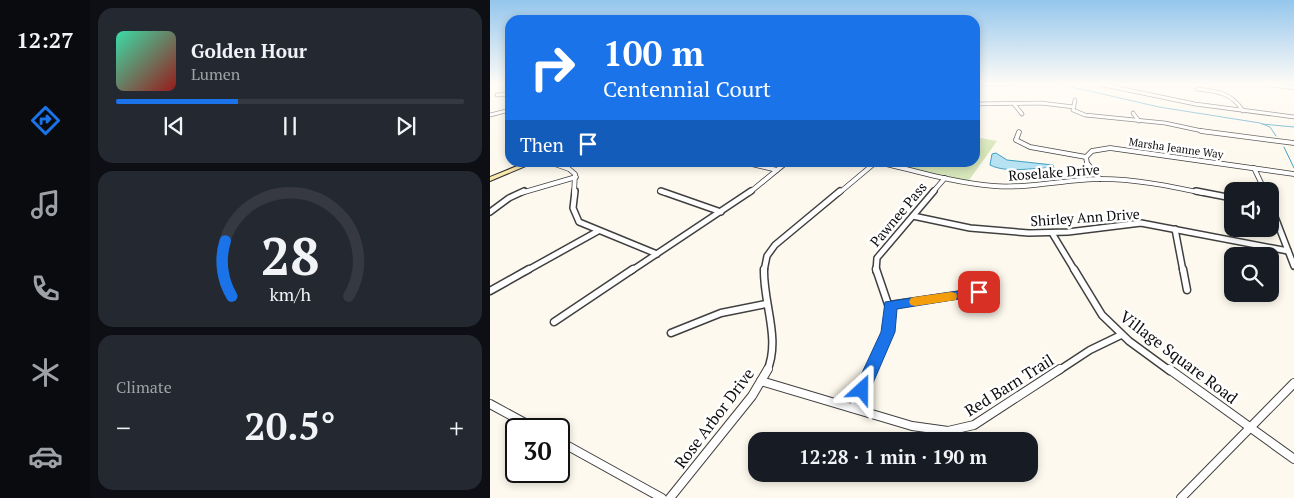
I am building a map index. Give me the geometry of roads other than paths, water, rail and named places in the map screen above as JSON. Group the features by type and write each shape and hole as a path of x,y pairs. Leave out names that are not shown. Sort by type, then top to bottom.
{"street":[{"path":"1017,107 1022,114"},
{"path":"1074,107 1074,111 1081,114 1165,123 1208,132 1294,143"},
{"path":"1218,107 1294,117"},
{"path":"1241,107 1243,111"},
{"path":"490,116 505,112"},
{"path":"1133,113 1139,121"},
{"path":"1019,132 1016,140 1026,146 1086,157 1087,163 1100,180"},
{"name":"Marsha Jeanne Way","path":"1086,157 1095,150 1118,149 1294,174"},
{"path":"490,179 521,167"},
{"path":"563,167 571,170 576,177 572,210 573,216 579,222 657,254"},
{"path":"764,167 777,170"},
{"path":"554,322 750,193 781,167"},
{"name":"Rose Arbor Drive","path":"670,498 761,381 770,363 772,349 763,267 764,261 771,249 871,167"},
{"name":"Roselake Drive","path":"899,167 976,184 1012,187 1100,180 1140,182 1224,197"},
{"path":"1254,168 1261,182"},
{"path":"490,212 502,202 520,192 576,177"},
{"name":"Pawnee Pass","path":"853,408 888,332 892,314 876,273 876,263 880,254 946,178"},
{"path":"660,191 722,212"},
{"name":"Shirley Ann Drive","path":"912,216 953,226 986,231 1052,233 1133,223 1175,229 1288,251"},
{"path":"1279,228 1294,266"},
{"path":"1175,229 1187,290"},
{"path":"490,290 598,231"},
{"name":"Village Square Road","path":"1052,233 1102,315 1121,335 1294,458"},
{"path":"890,305 979,292"},
{"path":"671,333 712,316 766,304"},
{"name":"Red Barn Trail","path":"761,381 925,429 948,431 965,428 990,415 1090,350 1121,335"},
{"path":"1181,498 1294,383"},
{"path":"490,404 516,418"},
{"path":"570,447 662,498"}],"water":[{"path":"996,153 1007,160 1053,165 1054,168 1013,170 997,168 990,165 992,154"}],"waterway":[{"path":"1161,107 1263,124"},
{"path":"1263,124 1294,127"},
{"path":"1263,124 1270,127 1276,136"},
{"path":"1284,147 1294,168"}]}
